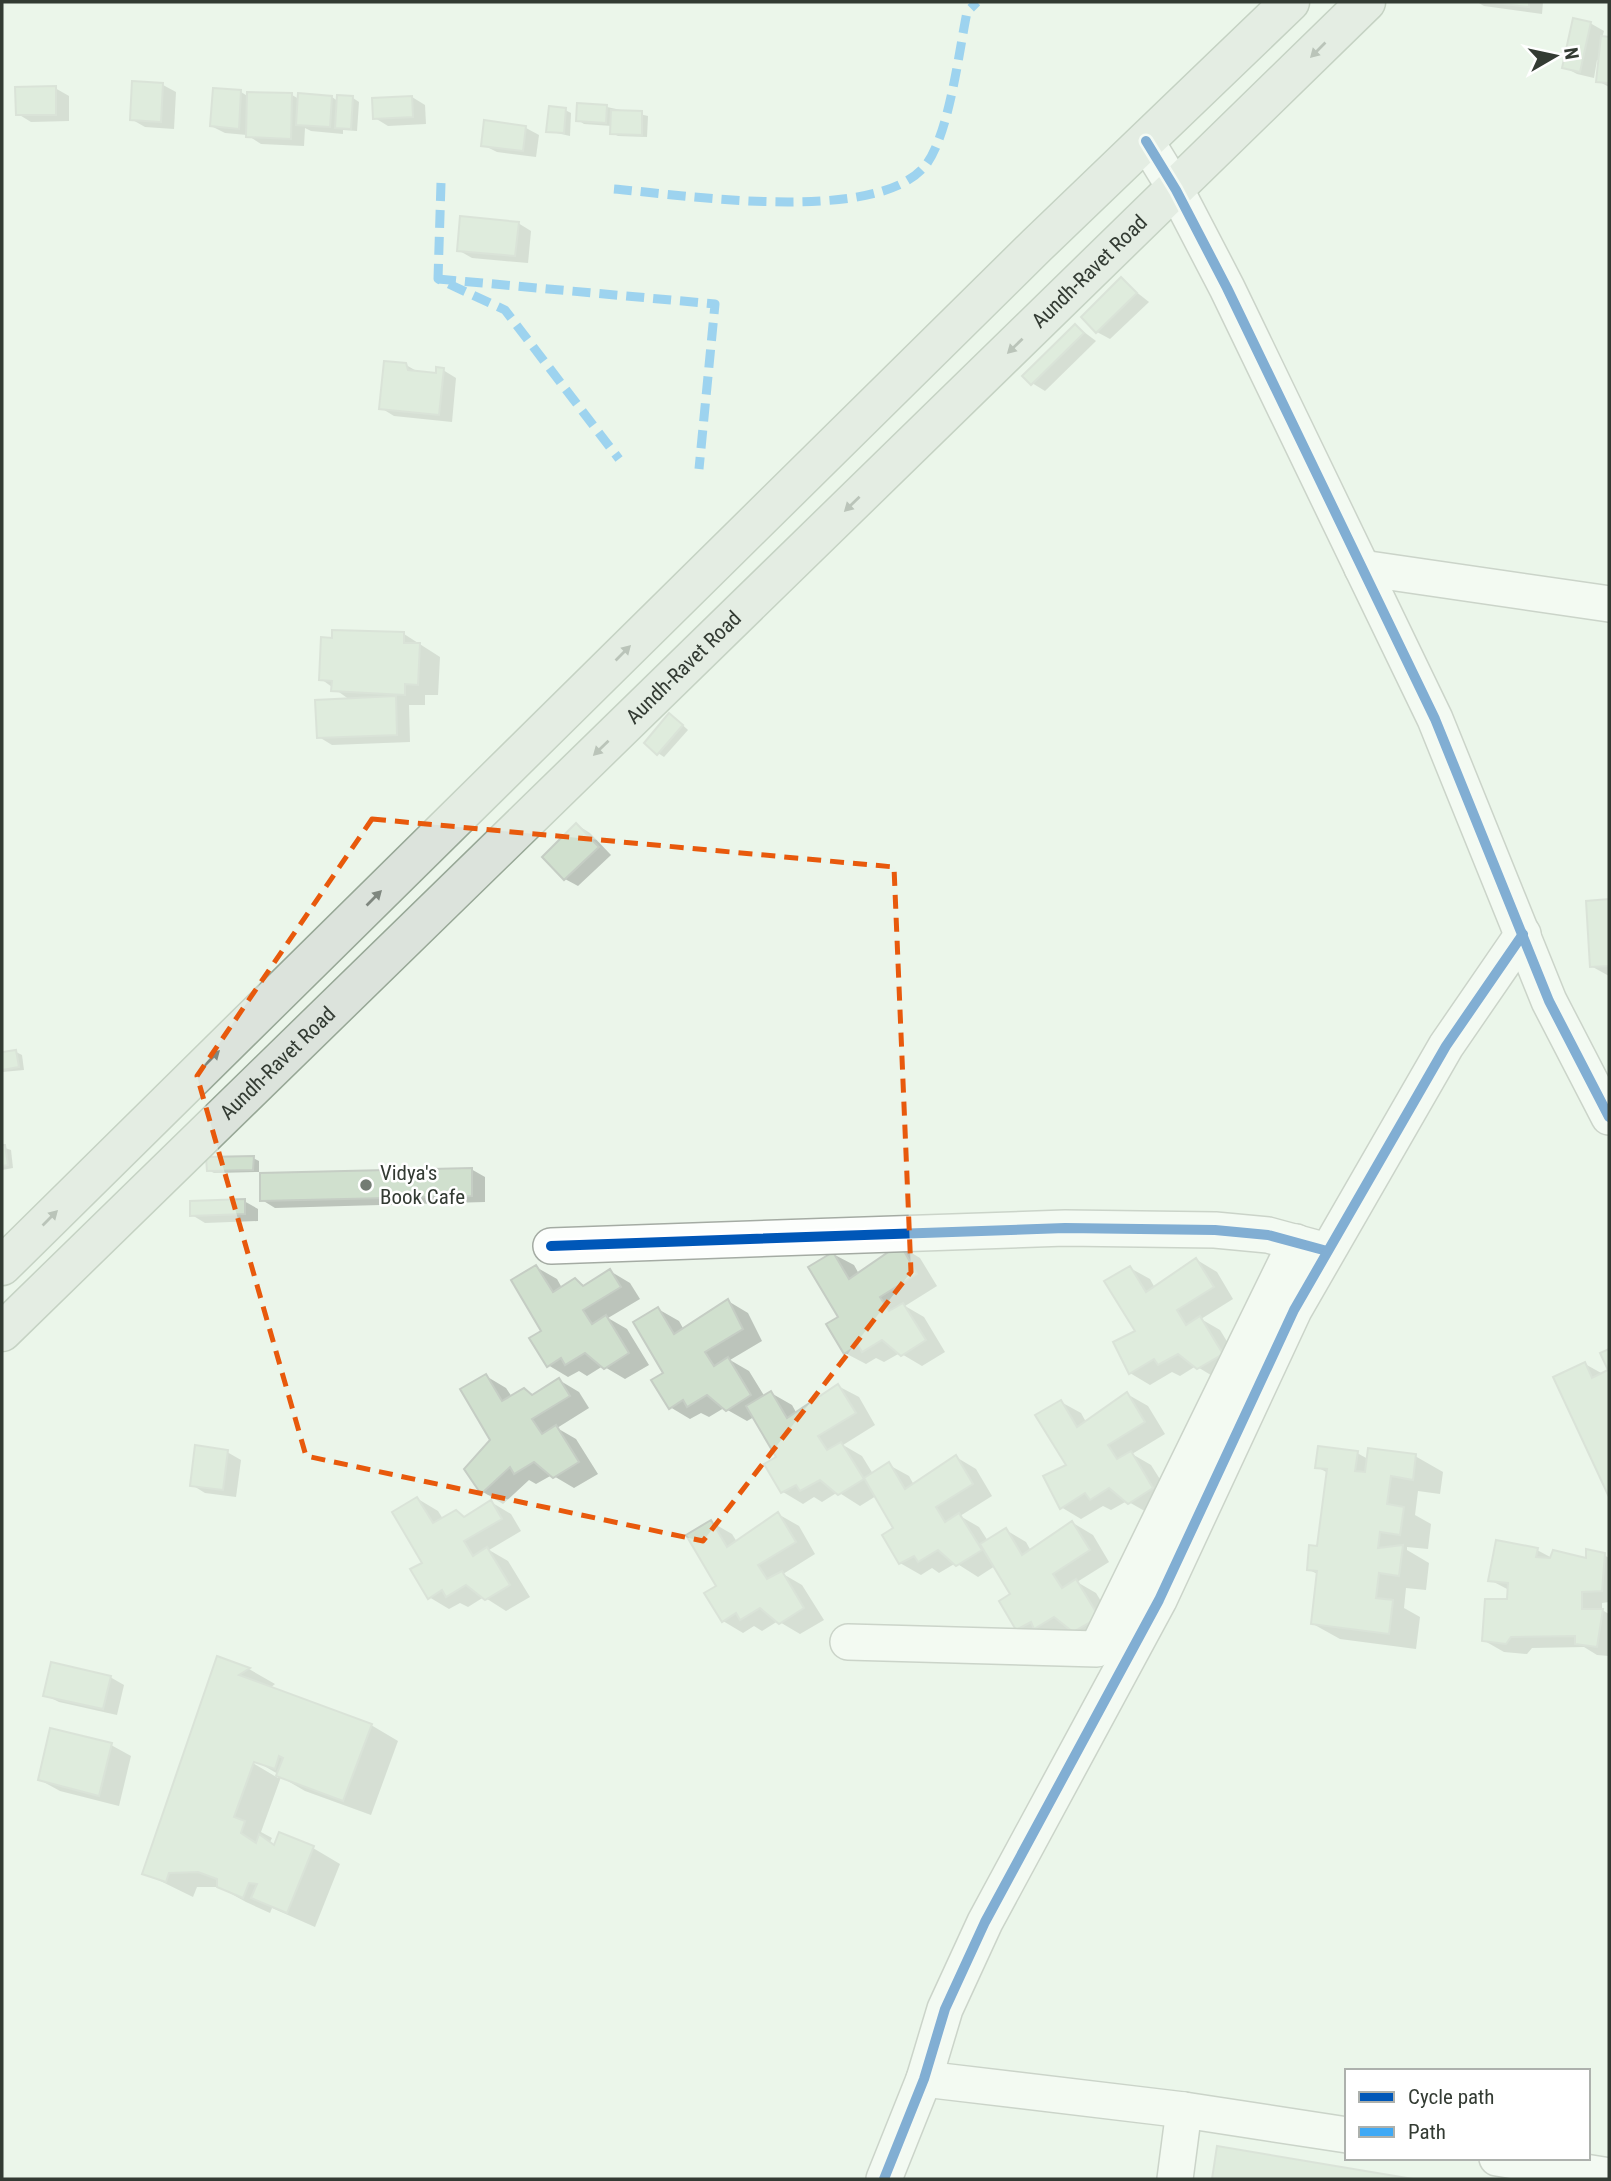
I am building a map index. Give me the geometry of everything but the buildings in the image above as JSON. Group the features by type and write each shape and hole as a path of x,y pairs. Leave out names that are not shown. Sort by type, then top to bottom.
{"main road":[{"path":"2,1266 1017,265 1290,2"},
{"name":"Aundh-Ravet Road","path":"2,1332 1177,190 1366,2"}],"street":[{"path":"1146,141 1177,190 1435,719 1549,1001 1609,1117"},
{"path":"1362,568 1609,604"},
{"path":"848,1643 1097,1649 1311,1247 1522,934"},
{"path":"551,1246 1065,1227 1215,1230 1268,1235 1311,1247"},
{"path":"884,2179 923,2078 945,2009 985,1922 1158,1600 1294,1310 1311,1247"},
{"path":"923,2078 1184,2110 1345,2135"},
{"path":"1175,2179 1184,2110"},
{"path":"1509,2160 1609,2176"}],"highlighted area":[{"path":"372,819 894,867 911,1272 703,1541 306,1456 197,1076"}],"marked path":[{"path":"614,189 778,202 824,201 866,195 901,184 925,166 941,135 967,12 977,2"},
{"path":"441,183 438,279 505,310 619,459"},
{"path":"438,279 715,304 699,469"}],"cycle path":[{"path":"1146,141 1176,190 1227,288 1435,719 1549,1001 1609,1117"},
{"path":"884,2179 924,2079 945,2009 985,1922 1159,1600 1294,1310 1446,1046 1523,934"},
{"path":"551,1246 1065,1228 1215,1230 1268,1235 1327,1251"}],"place":[{"name":"Vidya's Book Cafe","path":"366,1185"}]}
